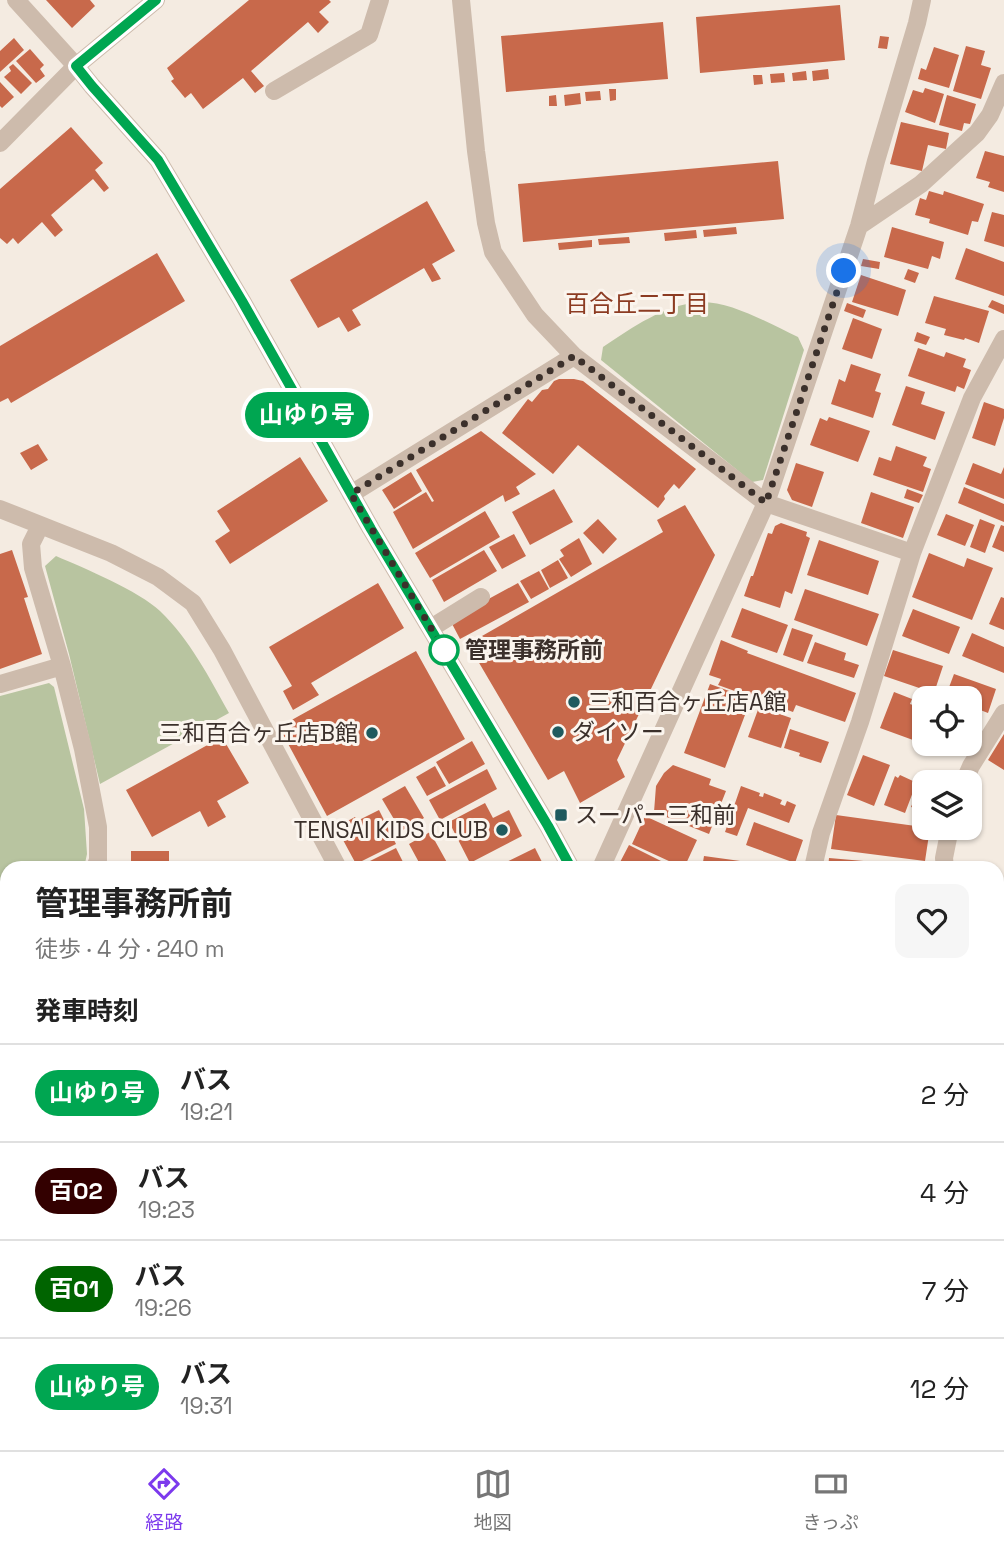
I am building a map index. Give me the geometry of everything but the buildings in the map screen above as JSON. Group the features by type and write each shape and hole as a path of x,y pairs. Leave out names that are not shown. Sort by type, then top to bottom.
{"street":[{"path":"16,0 158,160 567,861"},
{"path":"0,143 76,66 156,0"},
{"path":"274,91 369,35 380,0"},
{"path":"461,0 475,151 486,223 493,252 535,315 574,356 766,503 912,553"},
{"path":"604,861 766,503 859,226 922,0"},
{"path":"859,226 921,184 977,133 990,114 1004,83"},
{"path":"815,861 821,833 860,722 912,553 972,398 1004,339"},
{"path":"351,494 574,356"},
{"path":"0,509 111,553 158,577 193,603 246,695 334,861"},
{"path":"40,526 32,544 33,568 83,749 98,827 98,861"},
{"path":"431,628 481,597"},
{"path":"0,684 62,666"},
{"path":"969,770 1004,713"},
{"path":"944,861 948,840"}],"green space":[{"path":"700,302 724,305 763,320 798,337 804,350 763,480 752,482 601,360 603,347 637,325 674,307"},
{"path":"56,556 125,588 160,611 190,647 229,713 100,784 45,566"},
{"path":"49,683 54,687 84,809 86,861 0,861 0,696"}],"bus line":[{"name":"山ゆり号","path":"156,0 76,66 158,160 567,861"}],"place":[{"name":"管理事務所前","path":"444,650"},
{"name":"三和百合ヶ丘店A館","path":"574,702"},
{"name":"ダイソー","path":"558,732"},
{"name":"三和百合ヶ丘店B館","path":"372,733"},
{"name":"スーパー三和前","path":"561,815"},
{"name":"TENSAI KIDS CLUB","path":"502,830"}],"district":[{"name":"百合丘二丁目","path":"637,303"}],"route":[{"path":"444,650 351,494 574,356 766,503 844,271"}]}
